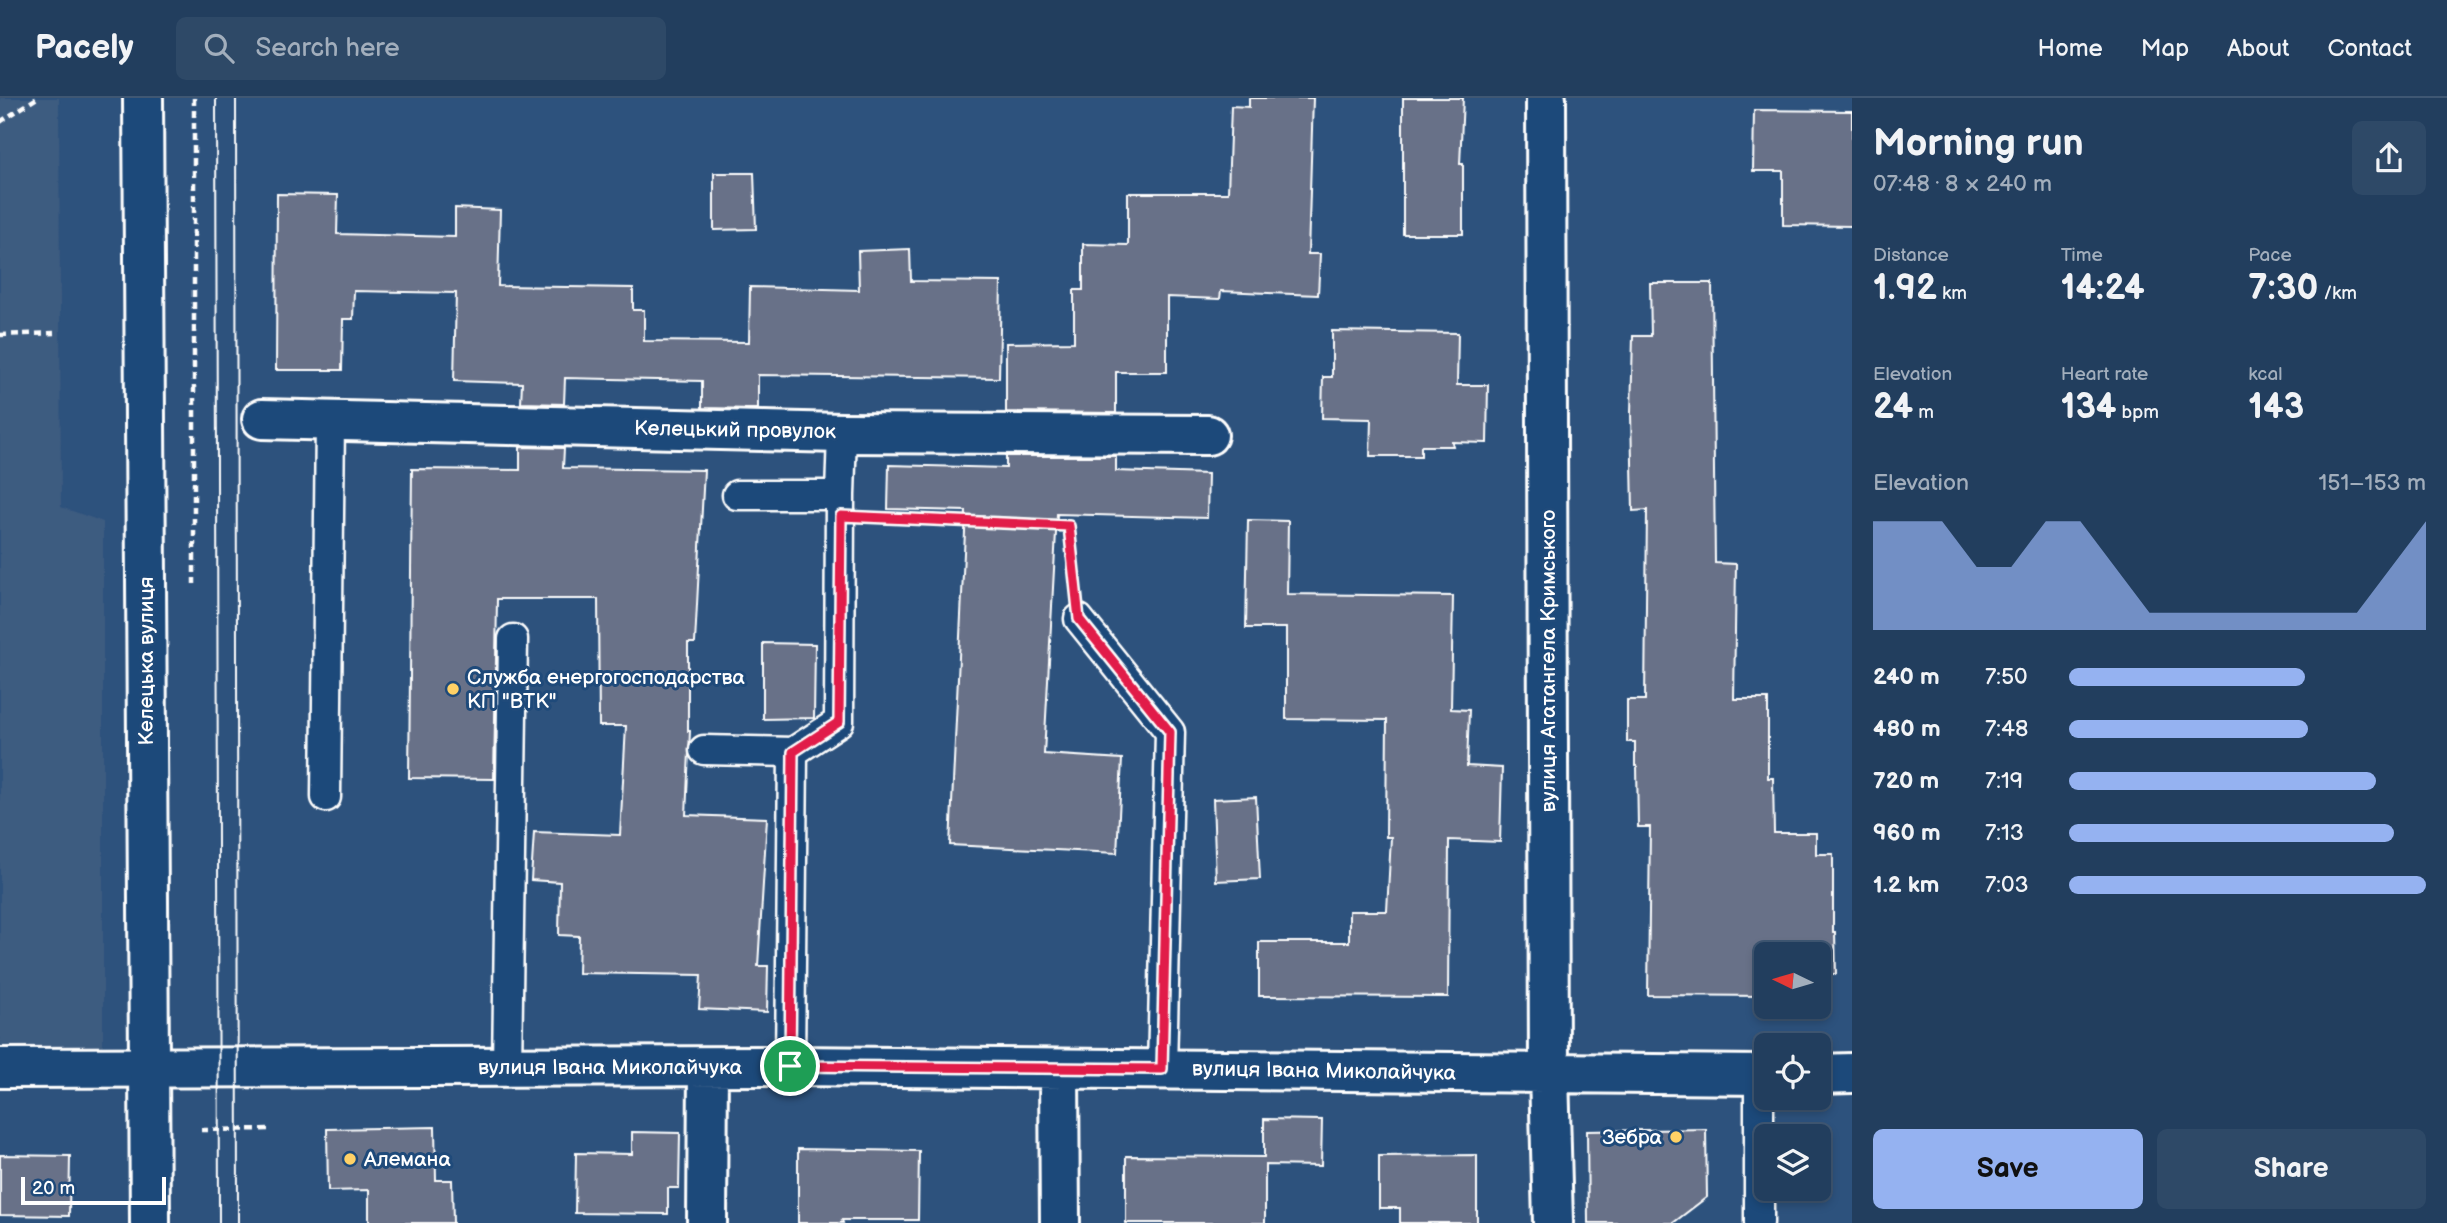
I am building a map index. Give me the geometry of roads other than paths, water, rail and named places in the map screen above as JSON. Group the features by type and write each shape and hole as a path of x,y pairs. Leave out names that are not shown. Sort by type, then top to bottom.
{"street":[{"name":"Келецька вулиця","path":"143,98 150,1223"},
{"name":"вулиця Агатангела Кримського","path":"1546,98 1549,1073 1553,1223"},
{"name":"Келецький провулок","path":"262,419 842,433 1208,435"},
{"name":"вулиця Івана Миколайчука","path":"0,1068 790,1066 1754,1075"},
{"path":"707,1223 708,1067"},
{"path":"1059,1069 1060,1223"},
{"path":"1831,1074 1852,1073"}],"lane":[{"path":"326,797 330,420"},
{"path":"704,750 793,752 839,722 842,433"},
{"path":"737,495 841,505"},
{"path":"1079,619 1170,732 1162,1069"},
{"path":"507,1068 513,639"},
{"path":"790,1066 793,752"},
{"path":"1759,1223 1761,1110"}],"tram line":[{"path":"216,98 219,1223"},
{"path":"236,98 238,1223"}],"place":[{"name":"Служба енергогосподарства КП \"ВТК\"","path":"453,689"},
{"name":"Зебра","path":"1676,1137"},
{"name":"Алемана","path":"350,1159"}]}
